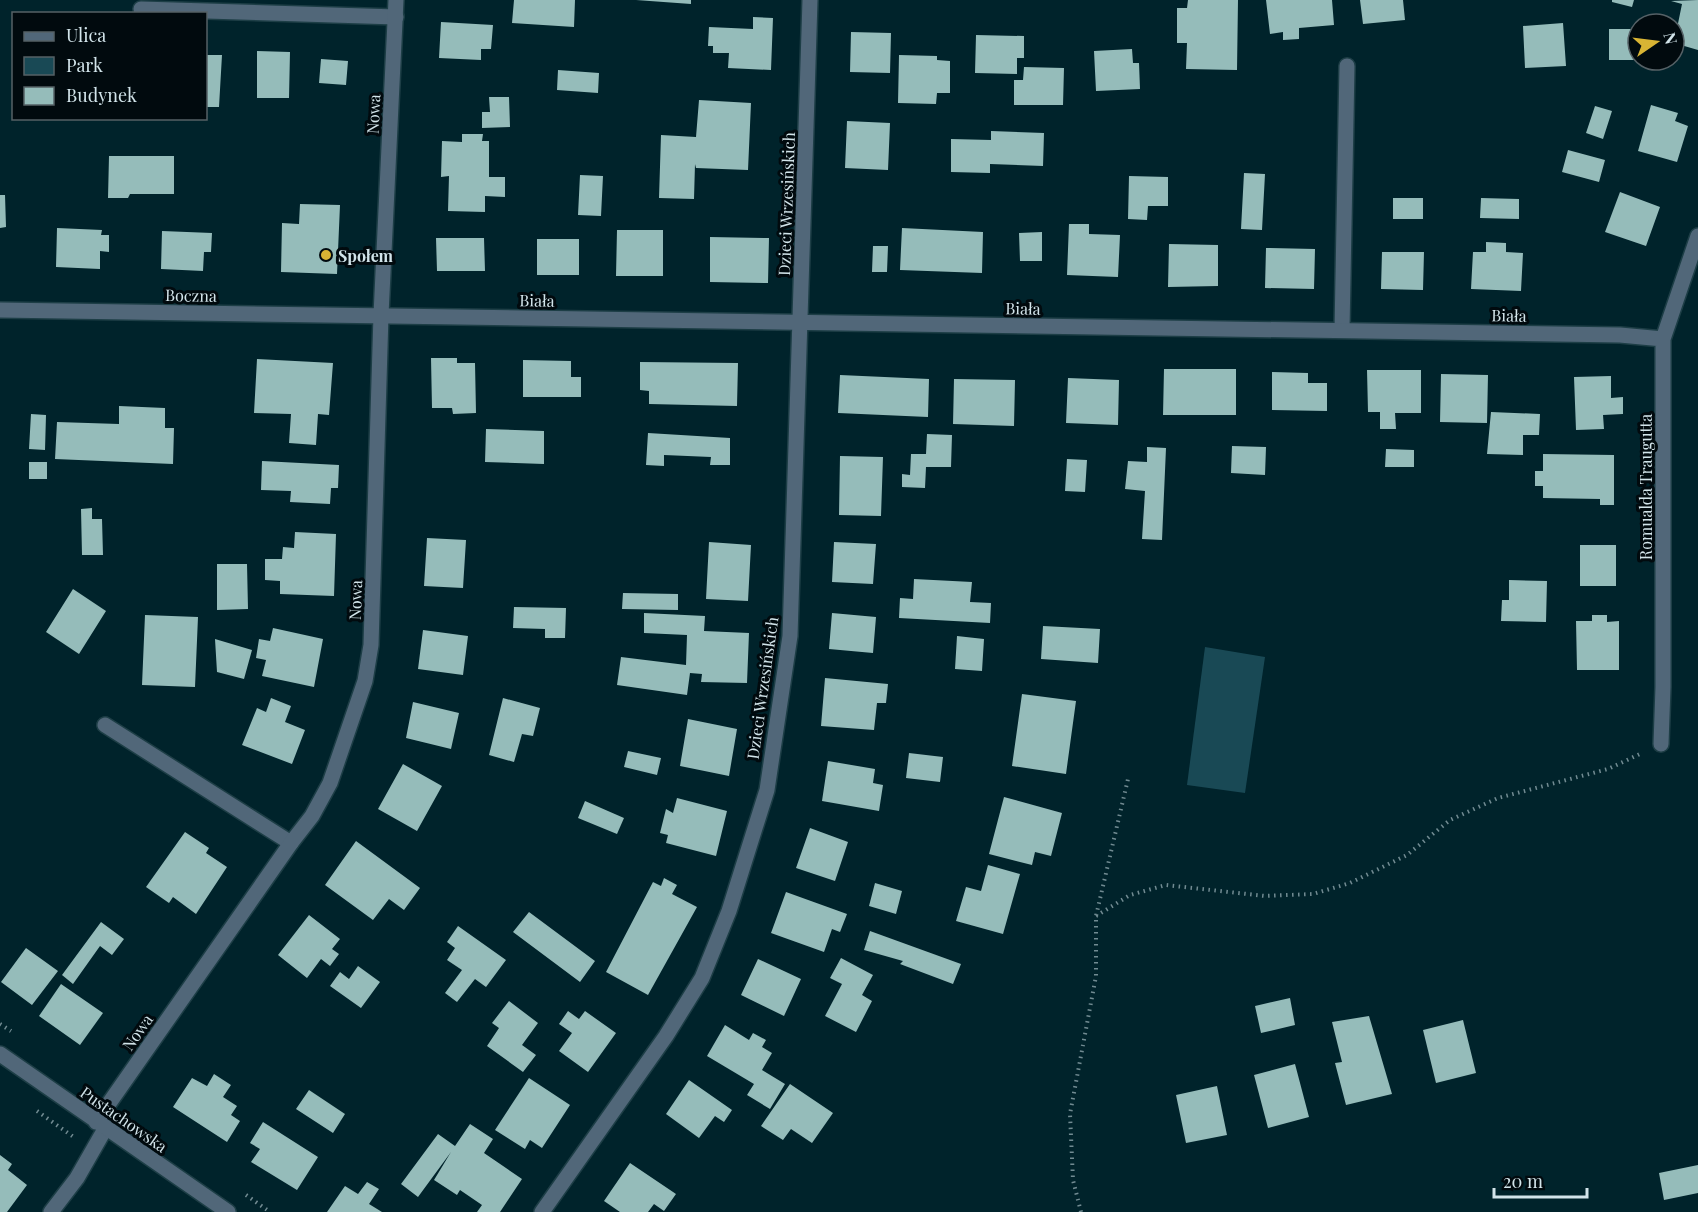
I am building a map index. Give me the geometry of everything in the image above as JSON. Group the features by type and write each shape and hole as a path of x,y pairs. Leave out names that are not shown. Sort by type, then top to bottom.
{"street":[{"name":"Nowa","path":"51,1212 77,1178 92,1150 101,1125 291,843 312,816 330,783 365,681 371,645 381,315 396,0"},
{"name":"Dzieci Wrzesińskich","path":"542,1212 666,1036 702,978 729,911 766,790 790,636 810,0"},
{"path":"141,9 396,16"},
{"path":"1342,330 1347,66"},
{"name":"Romualda Traugutta","path":"1660,744 1663,687 1663,339 1698,236"},
{"name":"Boczna","path":"0,310 381,315"},
{"name":"Biała","path":"381,315 1620,335 1663,339"},
{"path":"105,725 291,843"},
{"name":"Pustachowska","path":"0,1054 228,1212"}],"path":[{"path":"1096,916 1130,896 1166,885 1265,896 1313,894 1350,883 1407,855 1450,820 1498,798 1608,769 1660,744"},
{"path":"1081,1212 1073,1180 1070,1114 1096,976 1096,916 1128,779"},
{"path":"28,1105 92,1150"}],"green space":[{"path":"1205,647 1265,657 1245,793 1187,785"}],"building":[{"path":"514,0 575,0 574,27 512,23"},
{"path":"636,0 691,0 691,4"},
{"path":"1188,0 1238,0 1237,70 1186,69 1187,43 1177,43 1177,8 1187,8"},
{"path":"1266,0 1332,0 1334,25 1299,28 1299,39 1283,40 1283,32 1270,34"},
{"path":"1360,0 1403,0 1405,20 1363,24"},
{"path":"1612,0 1634,0 1632,7 1612,2"},
{"path":"1698,0 1698,50 1686,46 1686,12 1680,12 1682,4 1671,1"},
{"path":"753,17 773,18 771,70 728,68 729,53 713,53 713,46 708,46 709,27 753,29"},
{"path":"441,22 493,25 491,49 481,49 481,60 439,58"},
{"path":"1563,23 1566,66 1525,68 1523,26"},
{"path":"1609,29 1626,29 1626,60 1609,60"},
{"path":"851,32 891,33 890,73 850,72"},
{"path":"976,35 1024,36 1024,58 1017,58 1017,74 975,73"},
{"path":"1132,49 1133,63 1139,63 1140,89 1096,91 1094,51"},
{"path":"257,51 290,52 289,98 257,98"},
{"path":"207,55 222,55 219,107 207,107"},
{"path":"899,55 937,56 937,60 950,61 950,93 937,93 936,104 898,103"},
{"path":"321,59 348,61 346,85 319,83"},
{"path":"1024,67 1064,68 1063,105 1014,105 1014,80 1023,80"},
{"path":"558,70 599,73 598,93 557,90"},
{"path":"489,97 509,97 510,127 482,128 482,112 490,112"},
{"path":"699,100 751,103 748,170 696,168 695,164 694,199 659,198 661,135 696,137"},
{"path":"1651,105 1678,113 1675,121 1688,126 1677,162 1638,151"},
{"path":"1595,106 1612,111 1603,139 1586,133"},
{"path":"847,121 890,123 888,170 845,168"},
{"path":"991,131 1044,133 1043,166 990,164 990,173 951,172 951,139 991,140"},
{"path":"462,134 483,134 482,141 489,141 489,177 505,177 505,197 485,196 485,212 448,211 449,176 441,177 442,141 462,142"},
{"path":"1568,150 1605,160 1599,182 1562,172"},
{"path":"109,156 174,156 174,194 130,194 128,198 108,198"},
{"path":"1244,173 1265,174 1262,230 1241,229"},
{"path":"580,175 603,176 601,216 578,215"},
{"path":"1129,176 1168,177 1168,206 1148,206 1147,220 1128,219"},
{"path":"1620,192 1660,207 1646,246 1605,232"},
{"path":"0,195 5,195 6,227 0,228"},
{"path":"1393,198 1423,198 1423,219 1393,219"},
{"path":"1481,198 1519,199 1519,219 1480,218"},
{"path":"300,204 340,205 337,274 281,272 282,223 299,224"},
{"path":"1069,224 1089,224 1089,234 1120,235 1118,277 1067,275"},
{"path":"57,228 102,230 101,235 109,235 109,252 100,251 100,269 56,267"},
{"path":"902,228 983,232 982,273 900,270"},
{"path":"617,230 663,230 663,276 616,276"},
{"path":"162,231 212,233 211,252 204,252 203,271 161,269"},
{"path":"1042,232 1042,261 1020,261 1019,233"},
{"path":"710,237 769,238 768,283 710,282"},
{"path":"436,238 484,238 485,271 437,271"},
{"path":"537,239 579,239 579,275 537,275"},
{"path":"1486,242 1506,243 1506,252 1523,253 1521,291 1471,289 1473,252 1486,252"},
{"path":"1169,244 1218,245 1218,286 1168,287"},
{"path":"873,246 888,246 887,272 872,272"},
{"path":"1266,248 1315,249 1314,289 1265,288"},
{"path":"1382,252 1424,252 1423,290 1381,289"},
{"path":"431,358 457,358 457,363 475,363 476,413 453,414 452,408 432,408"},
{"path":"257,359 333,363 329,415 318,414 316,445 289,443 291,414 254,413"},
{"path":"523,360 571,361 571,377 581,377 581,397 523,397"},
{"path":"640,362 738,363 737,406 649,404 649,391 640,390"},
{"path":"1164,369 1236,369 1236,415 1163,415"},
{"path":"1367,370 1421,370 1421,413 1395,413 1396,429 1380,429 1380,412 1368,412"},
{"path":"1272,372 1308,373 1308,383 1327,383 1327,411 1272,410"},
{"path":"1441,374 1488,375 1487,423 1440,422"},
{"path":"840,375 929,379 928,417 838,413"},
{"path":"1611,376 1611,398 1623,397 1623,414 1603,415 1604,429 1576,430 1574,377"},
{"path":"1068,378 1119,380 1118,425 1066,423"},
{"path":"954,379 1015,380 1014,426 953,424"},
{"path":"119,406 165,408 165,428 174,428 173,464 55,459 57,422 119,424"},
{"path":"1491,412 1540,414 1539,435 1523,435 1523,455 1487,454"},
{"path":"31,414 46,415 45,450 29,449"},
{"path":"486,429 544,431 544,464 485,462"},
{"path":"648,433 730,438 730,465 710,465 711,457 664,455 664,466 646,465"},
{"path":"927,434 952,435 951,467 926,467 925,488 902,487 902,474 910,475 911,454 926,454"},
{"path":"1232,446 1266,447 1265,475 1231,473"},
{"path":"1147,447 1166,448 1162,540 1142,539 1145,491 1125,489 1128,461 1147,462"},
{"path":"1386,449 1414,450 1414,467 1385,467"},
{"path":"1543,454 1614,455 1614,505 1600,505 1600,499 1543,498 1543,486 1535,486 1535,471 1543,471"},
{"path":"840,456 883,457 881,516 839,515"},
{"path":"1067,459 1087,460 1085,492 1065,491"},
{"path":"262,461 339,465 338,488 331,488 330,504 290,502 291,491 261,490"},
{"path":"29,462 47,462 47,479 29,479"},
{"path":"92,508 92,519 102,519 103,555 82,555 81,509"},
{"path":"295,532 336,534 334,596 280,594 280,581 265,580 265,559 282,559 283,547 294,548"},
{"path":"427,538 466,540 463,588 424,586"},
{"path":"709,542 751,545 748,601 706,599"},
{"path":"834,542 876,544 873,584 832,582"},
{"path":"1580,545 1616,545 1616,586 1580,586"},
{"path":"217,564 247,564 248,609 217,610"},
{"path":"914,579 972,582 970,602 991,603 990,623 899,618 900,598 913,599"},
{"path":"1509,580 1547,581 1546,622 1501,621 1502,600 1509,600"},
{"path":"73,589 106,611 79,654 46,632"},
{"path":"623,593 678,594 678,610 622,609"},
{"path":"514,607 566,608 565,638 545,638 545,629 513,628"},
{"path":"644,613 705,616 704,631 749,633 747,683 701,682 702,674 690,673 687,695 617,685 621,657 686,665 687,635 644,633"},
{"path":"832,613 876,617 873,653 829,649"},
{"path":"145,615 198,617 195,687 142,685"},
{"path":"1592,615 1607,615 1607,622 1619,621 1619,670 1577,670 1576,621 1592,621"},
{"path":"1043,626 1100,629 1098,663 1041,659"},
{"path":"273,628 323,639 314,687 262,676 266,660 256,658 259,639 270,641"},
{"path":"423,630 468,636 463,675 418,669"},
{"path":"957,636 984,639 982,671 955,669"},
{"path":"215,639 252,650 244,679 217,672"},
{"path":"825,678 888,684 886,703 877,703 874,730 821,726"},
{"path":"1022,694 1076,701 1066,774 1012,766"},
{"path":"271,698 291,706 285,722 305,730 292,764 242,745 257,708 266,712"},
{"path":"503,698 540,708 533,736 522,734 514,762 489,755"},
{"path":"413,702 459,713 451,749 406,738"},
{"path":"688,719 737,729 729,776 680,766"},
{"path":"628,751 661,758 657,775 624,767"},
{"path":"909,753 943,757 940,782 906,778"},
{"path":"828,761 875,769 873,783 883,785 879,811 822,801"},
{"path":"403,764 442,786 417,831 378,809"},
{"path":"1004,797 1062,813 1051,856 1035,852 1032,865 989,854"},
{"path":"677,798 727,811 716,856 666,843 668,835 660,833 666,809 673,813"},
{"path":"585,801 624,818 617,834 578,818"},
{"path":"810,828 848,842 835,881 796,868"},
{"path":"185,832 209,848 206,853 227,867 196,914 173,897 169,903 146,887"},
{"path":"356,841 420,888 404,910 389,899 373,920 325,885"},
{"path":"988,865 1020,874 1003,934 956,921 966,887 981,891"},
{"path":"664,878 677,885 672,894 697,907 648,995 606,972 653,882 661,886"},
{"path":"875,883 902,891 896,914 869,906"},
{"path":"786,892 847,914 840,932 832,929 824,952 771,933"},
{"path":"529,912 595,961 580,982 513,932"},
{"path":"309,915 340,939 332,949 339,954 330,966 321,959 307,978 278,955"},
{"path":"101,922 124,939 112,955 100,946 73,984 62,975"},
{"path":"458,926 506,960 486,987 475,979 457,1002 445,993 462,970 447,960 455,948 447,942"},
{"path":"870,931 961,964 953,984 900,964 903,961 864,950"},
{"path":"26,948 58,971 32,1005 1,982"},
{"path":"841,958 873,975 862,995 872,1001 856,1032 825,1016 842,984 830,978"},
{"path":"758,959 801,979 784,1016 741,995"},
{"path":"358,966 380,982 361,1008 330,986 340,972 349,979"},
{"path":"61,984 103,1013 80,1045 39,1016"},
{"path":"1290,998 1295,1025 1261,1033 1255,1006"},
{"path":"509,1001 538,1023 522,1045 536,1055 523,1072 487,1046 499,1028 492,1023"},
{"path":"568,1011 579,1019 585,1011 616,1033 588,1072 559,1051 572,1033 559,1024"},
{"path":"1369,1016 1392,1094 1346,1105 1335,1063 1342,1062 1332,1022"},
{"path":"1463,1020 1476,1073 1436,1083 1423,1030"},
{"path":"725,1025 749,1040 753,1033 766,1040 762,1047 772,1053 762,1070 785,1084 770,1109 747,1095 754,1084 707,1056"},
{"path":"1295,1064 1309,1117 1268,1128 1254,1075"},
{"path":"214,1074 231,1085 223,1097 237,1106 231,1115 240,1121 227,1142 173,1107 192,1078 207,1086"},
{"path":"529,1078 570,1105 542,1148 530,1140 525,1149 495,1130"},
{"path":"689,1080 732,1110 724,1122 715,1116 699,1138 666,1114"},
{"path":"790,1084 833,1113 812,1143 791,1129 783,1140 761,1126"},
{"path":"1217,1086 1227,1135 1186,1143 1176,1095"},
{"path":"309,1090 345,1114 333,1133 296,1109"},
{"path":"263,1122 318,1157 297,1190 251,1162 260,1149 250,1143"},
{"path":"470,1124 493,1139 484,1153 522,1179 500,1212 477,1212 482,1205 460,1190 457,1195 434,1180 451,1152 418,1197 401,1184 438,1134 455,1146"},
{"path":"0,1155 12,1164 8,1170 27,1185 7,1212 0,1212"},
{"path":"630,1163 676,1194 664,1211 654,1204 648,1212 620,1212 604,1201"},
{"path":"1698,1165 1698,1193 1664,1200 1659,1173"},
{"path":"367,1182 379,1189 369,1204 382,1212 327,1212 345,1186 358,1194"}],"place":[{"name":"Społem","path":"326,255"}]}
